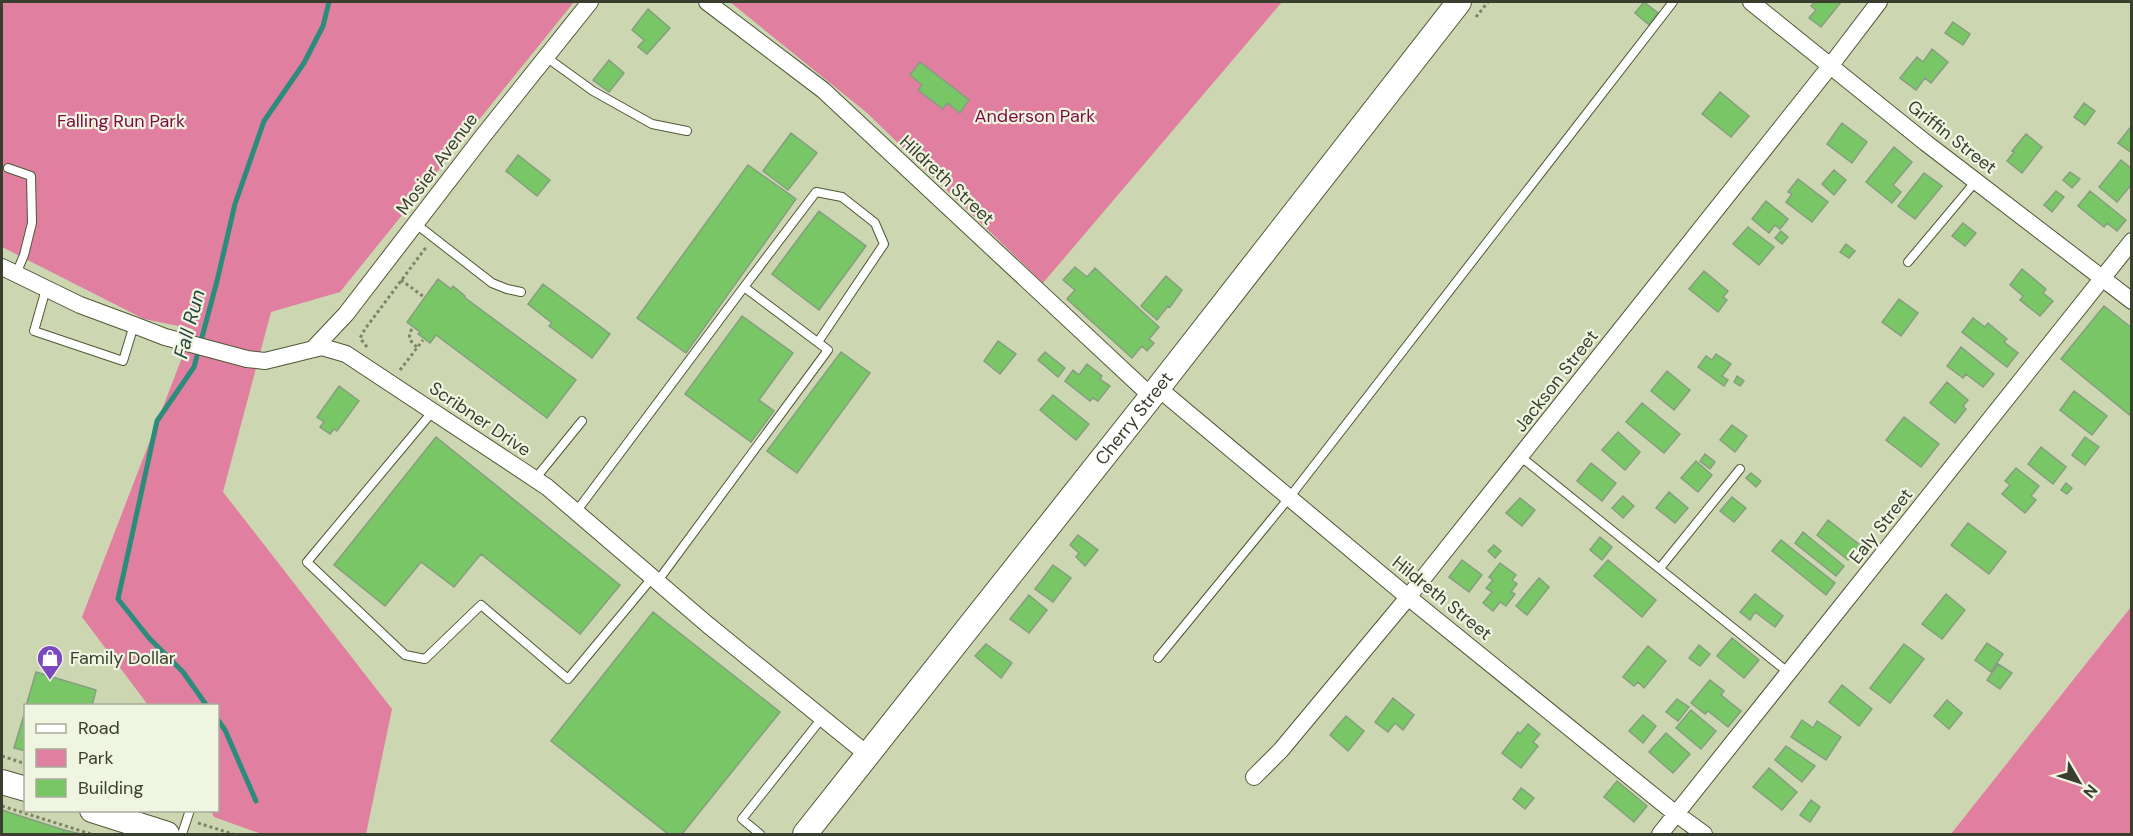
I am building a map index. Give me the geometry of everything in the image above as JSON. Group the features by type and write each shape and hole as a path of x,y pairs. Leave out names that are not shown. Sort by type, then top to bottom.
{"street":[{"name":"Mosier Avenue","path":"313,349 346,314 590,2"},
{"name":"Hildreth Street","path":"707,2 823,90 1155,392 1704,834"},
{"name":"Cherry Street","path":"805,834 1155,392 1459,2"},
{"name":"Griffin Street","path":"1751,2 1976,182 2132,301"},
{"name":"Jackson Street","path":"1254,777 1281,750 1408,597 1879,2"},
{"name":"Ealy Street","path":"1660,834 2132,241"},
{"name":"Scribner Drive","path":"9,270 80,305 165,337 259,362 327,347 346,354 535,479 868,755"},
{"path":"2,782 24,788"},
{"path":"96,812 167,834"}],"lane":[{"path":"1158,658 1289,498 1672,2"},
{"path":"546,56 593,91 652,124 687,130"},
{"path":"8,168 31,176 32,223 24,255 9,270"},
{"path":"1908,262 1976,182"},
{"path":"576,512 816,192 842,197 875,223 884,244 818,342"},
{"path":"416,224 492,283 520,291"},
{"path":"433,411 307,562 405,655 425,659 482,605 567,679 655,580 828,350 744,287"},
{"path":"46,289 34,332 123,361 134,325"},
{"path":"535,479 582,421"},
{"path":"1521,456 1789,673"},
{"path":"1660,568 1740,469"},
{"path":"760,834 741,819 822,718"},
{"path":"182,834 189,812"}],"path":[{"path":"401,280 424,297"},
{"path":"412,328 410,340 417,347"},
{"path":"400,370 423,340"},
{"path":"2,756 24,763"},
{"path":"2,806 91,834"}],"green space":[{"name":"Falling Run Park","path":"2,2 574,2 340,292 271,312 223,492 392,709 366,834 262,834 214,817 212,812 219,812 219,704 147,704 82,617 193,329 144,319 2,247"},
{"name":"Anderson Park","path":"730,2 1282,2 1043,283 866,112"},
{"path":"2131,607 2131,834 1951,834"}],"building":[{"path":"1644,2 1658,13 1649,25 1635,13"},
{"path":"1815,2 1841,2 1821,27 1809,18 1816,10 1811,6"},
{"path":"648,9 670,28 647,54 638,47 644,40 632,30"},
{"path":"1953,22 1970,34 1963,45 1945,33"},
{"path":"1932,49 1948,62 1931,83 1925,78 1916,90 1900,78 1917,57 1923,62"},
{"path":"609,60 624,73 609,92 593,80"},
{"path":"920,62 969,100 960,113 947,103 943,109 918,90 922,85 910,75"},
{"path":"1720,92 1749,116 1731,137 1702,114"},
{"path":"2084,103 2095,111 2085,125 2074,117"},
{"path":"1842,123 1867,142 1852,163 1827,144"},
{"path":"2130,128 2132,129 2132,153 2118,143"},
{"path":"791,133 817,153 788,190 763,171"},
{"path":"2026,134 2042,147 2022,173 2007,161"},
{"path":"1894,147 1912,162 1893,185 1901,192 1892,203 1866,182"},
{"path":"518,155 550,180 537,196 506,171"},
{"path":"2121,160 2132,169 2132,184 2117,202 2099,187"},
{"path":"748,165 796,199 686,353 637,318"},
{"path":"1834,170 1846,180 1834,195 1822,184"},
{"path":"2070,172 2080,179 2072,188 2063,180"},
{"path":"1924,173 1942,186 1915,219 1898,206"},
{"path":"1798,179 1828,202 1812,222 1786,202 1792,194 1788,192"},
{"path":"2056,191 2064,197 2052,212 2044,205"},
{"path":"2090,191 2126,220 2117,231 2107,223 2104,227 2078,206"},
{"path":"1766,201 1788,219 1780,229 1775,225 1769,233 1752,219"},
{"path":"819,211 866,246 819,310 772,274"},
{"path":"1963,223 1976,233 1965,246 1952,236"},
{"path":"1748,227 1774,247 1759,265 1733,244"},
{"path":"1781,231 1788,237 1782,244 1775,238"},
{"path":"1846,244 1855,251 1849,258 1840,252"},
{"path":"1075,267 1087,277 1095,268 1159,327 1149,339 1154,343 1147,351 1142,346 1132,358 1067,299 1075,290 1063,280"},
{"path":"2022,269 2046,289 2043,293 2053,301 2040,316 2020,300 2023,296 2010,285"},
{"path":"1704,271 1728,291 1723,297 1727,300 1718,312 1689,289"},
{"path":"1166,276 1182,290 1157,320 1141,306"},
{"path":"438,279 451,289 453,286 464,297 576,380 547,418 436,335 430,343 407,322"},
{"path":"543,284 610,334 592,358 549,326 552,323 528,304"},
{"path":"1899,299 1918,313 1901,336 1882,322"},
{"path":"2104,306 2132,328 2132,417 2061,359"},
{"path":"742,316 793,353 759,400 774,411 751,442 685,394"},
{"path":"1973,318 1985,327 1988,323 2007,339 2004,342 2018,353 2007,367 1962,332"},
{"path":"998,341 1016,354 1000,374 984,361"},
{"path":"1961,347 1994,374 1983,387 1966,374 1963,378 1947,366"},
{"path":"841,352 870,373 797,473 767,451"},
{"path":"1045,352 1065,368 1058,377 1038,360"},
{"path":"1716,354 1731,364 1722,376 1728,380 1724,386 1698,367 1706,356 1712,360"},
{"path":"1087,364 1102,376 1100,379 1110,386 1098,401 1093,398 1090,401 1065,381 1073,370 1079,375"},
{"path":"1667,371 1690,390 1674,410 1651,391"},
{"path":"1737,376 1744,381 1740,386 1734,382"},
{"path":"1947,382 1968,400 1963,406 1966,409 1955,423 1930,403"},
{"path":"339,386 359,401 337,431 334,429 330,434 320,427 324,422 317,417"},
{"path":"2074,391 2107,416 2092,435 2060,410"},
{"path":"1053,395 1089,424 1076,440 1040,410"},
{"path":"1642,403 1680,434 1664,453 1626,422"},
{"path":"1904,417 1939,444 1921,467 1886,440"},
{"path":"1732,425 1747,436 1735,452 1720,440"},
{"path":"1618,432 1640,452 1625,470 1602,450"},
{"path":"436,437 620,585 580,634 481,554 454,587 421,562 385,606 334,565"},
{"path":"2085,437 2099,447 2085,465 2072,455"},
{"path":"2041,447 2066,467 2053,484 2028,464"},
{"path":"1705,454 1715,462 1710,469 1700,461"},
{"path":"1696,461 1712,475 1698,492 1681,478"},
{"path":"1591,463 1616,483 1602,501 1577,481"},
{"path":"2016,468 2039,486 2031,496 2036,500 2025,513 2002,494 2010,485 2005,481"},
{"path":"1751,473 1761,481 1756,487 1746,478"},
{"path":"2066,483 2072,488 2067,494 2061,490"},
{"path":"1669,492 1688,508 1675,523 1656,508"},
{"path":"1623,496 1634,506 1623,518 1612,508"},
{"path":"1732,497 1746,508 1734,522 1720,511"},
{"path":"1520,498 1535,510 1522,526 1506,513"},
{"path":"1828,520 1860,545 1848,560 1817,535"},
{"path":"1968,523 2006,552 1989,574 1951,545"},
{"path":"1803,532 1844,566 1836,576 1795,543"},
{"path":"1078,535 1098,550 1085,566 1076,557 1079,553 1070,545"},
{"path":"1600,537 1612,547 1602,560 1590,550"},
{"path":"1781,540 1835,583 1826,595 1772,551"},
{"path":"1494,545 1501,551 1495,558 1488,551"},
{"path":"1462,560 1482,575 1469,592 1449,577"},
{"path":"1608,560 1656,600 1642,617 1594,576"},
{"path":"1500,563 1516,575 1512,580 1517,584 1511,592 1515,594 1506,606 1500,602 1493,611 1483,603 1492,592 1486,588 1493,580 1489,577"},
{"path":"1053,565 1071,578 1053,602 1035,589"},
{"path":"1539,578 1549,587 1527,615 1516,606"},
{"path":"1755,594 1783,616 1775,627 1755,612 1750,620 1740,612"},
{"path":"1946,594 1965,610 1942,639 1922,624"},
{"path":"1029,595 1047,610 1029,633 1010,619"},
{"path":"653,612 780,712 682,834 668,834 551,741"},
{"path":"1732,638 1759,660 1744,678 1717,656"},
{"path":"1987,643 2003,654 1991,672 1975,660"},
{"path":"986,644 1012,663 1001,678 975,656"},
{"path":"1904,644 1924,659 1890,703 1870,688"},
{"path":"1699,645 1710,654 1700,666 1689,658"},
{"path":"1648,646 1666,661 1644,688 1638,682 1634,686 1623,677"},
{"path":"1998,664 2012,673 2000,689 1987,680"},
{"name":"Family Dollar","path":"36,672 96,690 92,704 27,704"},
{"path":"1710,680 1724,691 1721,695 1741,711 1728,727 1708,711 1705,714 1691,703"},
{"path":"1842,685 1872,709 1859,726 1829,702"},
{"path":"1393,698 1414,715 1403,730 1395,723 1388,732 1375,722"},
{"path":"1677,699 1689,707 1678,721 1666,712"},
{"path":"1947,700 1962,713 1949,729 1934,716"},
{"path":"1691,710 1716,731 1701,749 1676,728"},
{"path":"24,715 24,750 14,748"},
{"path":"1643,715 1656,726 1643,743 1629,731"},
{"path":"1346,716 1364,731 1348,751 1330,735"},
{"path":"1802,720 1813,728 1817,721 1841,737 1826,760 1791,737"},
{"path":"1528,724 1540,734 1533,742 1538,746 1521,768 1502,753 1518,732 1520,734"},
{"path":"1666,733 1690,754 1673,773 1649,752"},
{"path":"1786,746 1815,766 1802,782 1775,760"},
{"path":"1769,768 1797,792 1782,810 1753,787"},
{"path":"1617,781 1647,806 1634,822 1604,797"},
{"path":"1521,788 1534,798 1525,809 1513,799"},
{"path":"1811,800 1820,807 1810,822 1800,815"},
{"path":"2,810 64,830 62,834 2,834"},
{"path":"64,830 81,834 62,834"}],"waterway":[{"name":"Fall Run","path":"206,704 183,672 149,638 118,599 157,421 194,367 235,204 264,121 304,63 323,26 329,2"},
{"name":"Fall Run","path":"219,721 225,730 256,801"}],"place":[{"name":"Family Dollar","path":"50,681"}]}
